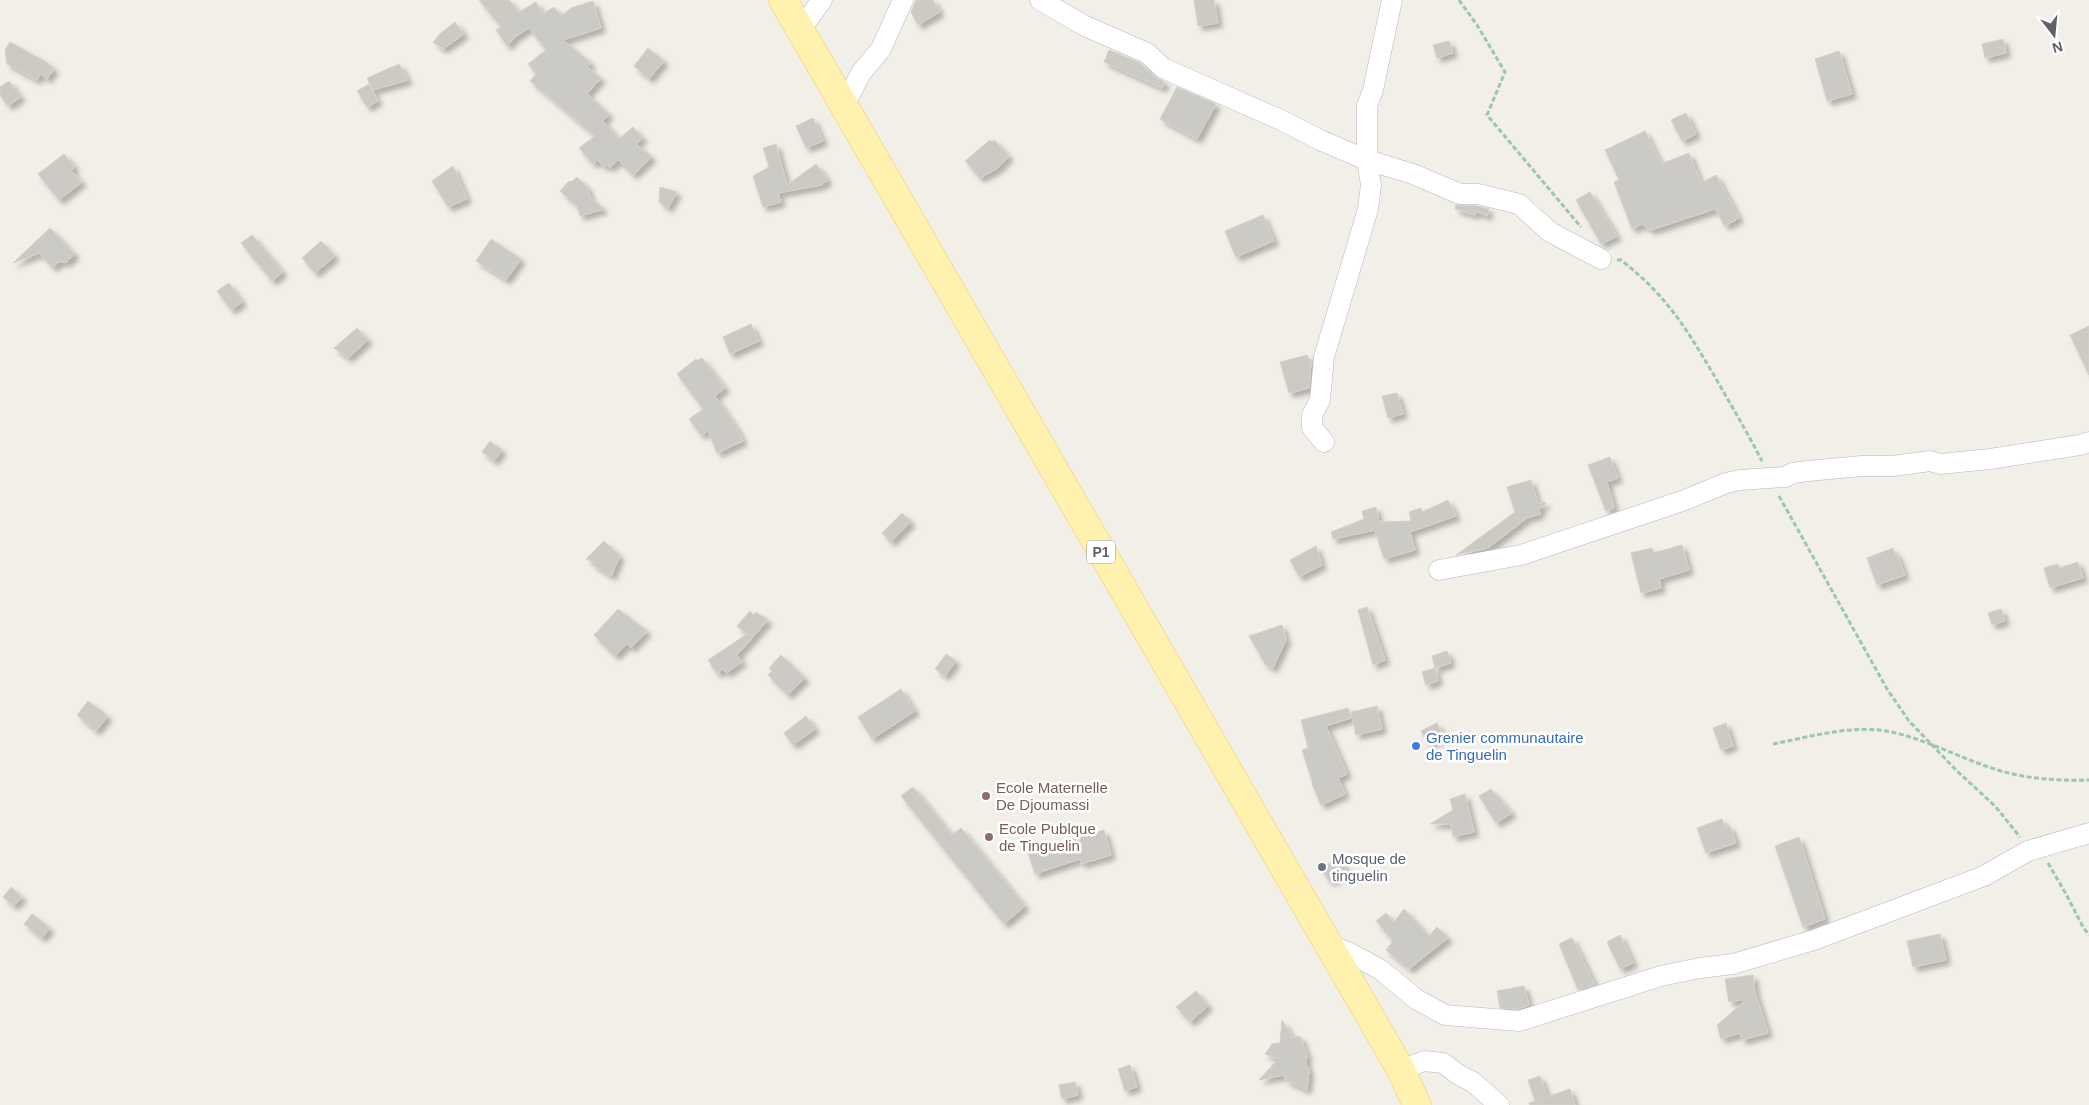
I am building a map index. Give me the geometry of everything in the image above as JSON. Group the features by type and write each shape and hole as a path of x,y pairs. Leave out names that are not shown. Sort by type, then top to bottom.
{"main road":[{"name":"P1","path":"783,0 1401,1070 1418,1105"}],"street":[{"path":"800,30 822,0"},
{"path":"844,106 861,73 881,49 903,0"},
{"path":"1040,0 1085,26 1147,54 1163,68 1269,114 1320,140 1367,160 1413,174 1460,194 1478,194 1519,204 1550,232 1601,258"},
{"path":"1324,442 1312,428 1312,416 1320,400 1324,357 1368,209 1371,185 1367,160 1367,106 1373,90 1392,0"},
{"path":"1439,570 1470,566 1521,555 1685,500 1726,483 1740,480 1785,477 1792,473 1862,466 1893,466 1930,461 1940,464 1990,459 2089,442"},
{"path":"1328,945 1348,952 1381,970 1416,999 1445,1015 1519,1021 1661,976 1733,964 1814,940 1984,876 2028,851 2089,833"},
{"path":"1401,1070 1424,1061 1443,1063 1459,1075 1473,1082 1499,1105"}],"path":[{"path":"1459,0 1477,25 1505,72 1487,115 1585,231"},
{"path":"1601,258 1622,260 1644,278 1669,305 1688,332 1741,421 1887,689 1909,721 1929,744 1995,806 2017,832 2028,851 2048,863 2083,927 2089,934"},
{"path":"1773,744 1837,732 1886,731 1929,744 1999,771 2023,776 2089,780"}],"building":[{"path":"479,0 509,0 519,12 536,2 543,14 554,7 561,16 571,8 593,1 601,28 563,40 591,63 587,67 601,78 587,94 609,114 603,121 619,139 633,127 643,138 636,144 652,157 633,175 618,160 610,168 607,164 604,167 598,160 593,164 579,148 595,136 530,81 536,74 528,64 546,50 529,28 515,37 507,46 496,30 501,27"},
{"path":"916,0 933,0 940,12 918,25 911,12"},
{"path":"1194,0 1214,0 1218,23 1198,26"},
{"path":"455,22 464,34 443,49 433,42 441,33"},
{"path":"2003,39 2006,53 1985,58 1982,44"},
{"path":"1449,41 1453,53 1437,58 1433,45"},
{"path":"10,42 46,62 54,69 47,79 40,74 37,80 7,64 5,50"},
{"path":"648,48 664,61 649,79 634,66"},
{"path":"1109,50 1140,63 1155,77 1165,82 1162,88 1104,62"},
{"path":"1839,51 1852,94 1827,101 1815,59"},
{"path":"399,64 408,80 373,90 367,78"},
{"path":"9,81 21,97 8,106 0,95 0,87"},
{"path":"369,84 378,101 367,107 357,91"},
{"path":"1177,87 1216,104 1197,139 1160,119"},
{"path":"1686,113 1696,134 1682,141 1671,120"},
{"path":"813,118 823,141 806,148 796,126"},
{"path":"1645,131 1661,164 1689,153 1701,183 1716,175 1739,218 1725,226 1715,209 1651,230 1642,224 1632,229 1614,182 1619,180 1605,150"},
{"path":"990,140 992,142 994,140 1009,156 998,168 980,178 965,161"},
{"path":"776,144 787,185 816,164 828,180 821,185 778,193 781,202 763,207 753,176 769,167 763,148"},
{"path":"64,154 75,167 71,170 82,182 59,200 38,174"},
{"path":"453,166 467,199 448,207 432,181"},
{"path":"577,177 587,187 591,199 604,209 580,216 577,206 560,191 569,181 571,182"},
{"path":"660,187 677,192 668,208 659,202"},
{"path":"1590,192 1617,236 1601,244 1576,200"},
{"path":"1456,205 1477,206 1489,209 1487,216 1476,211 1475,215 1455,209"},
{"path":"1263,215 1274,241 1236,257 1225,231"},
{"path":"50,228 75,254 67,262 58,262 53,268 39,253 13,263"},
{"path":"252,235 283,272 272,281 241,243"},
{"path":"491,239 521,259 506,280 476,261"},
{"path":"321,241 335,256 315,273 302,258"},
{"path":"229,283 242,302 231,310 217,291"},
{"path":"751,324 759,341 730,354 723,337"},
{"path":"2089,326 2089,375 2070,335"},
{"path":"357,328 368,340 348,358 334,348"},
{"path":"1307,355 1311,363 1309,388 1289,393 1280,362"},
{"path":"702,358 725,388 715,396 743,441 717,453 708,431 701,435 689,419 703,409 677,374 696,359 697,361"},
{"path":"1397,393 1403,414 1388,418 1382,396"},
{"path":"490,441 502,450 494,461 482,452"},
{"path":"1610,457 1618,478 1607,482 1614,508 1606,511 1588,465"},
{"path":"1531,480 1538,504 1545,502 1546,504 1539,509 1540,514 1527,518 1488,548 1456,555 1515,512 1507,487"},
{"path":"1448,500 1456,516 1410,532 1415,550 1384,559 1375,530 1333,539 1331,532 1364,519 1362,511 1376,507 1379,522 1411,521 1409,512 1421,508 1422,512"},
{"path":"902,513 911,522 891,542 882,533"},
{"path":"604,541 620,556 611,576 592,564 594,562 586,559"},
{"path":"1682,545 1689,570 1659,579 1661,588 1641,593 1631,553 1652,548 1653,553"},
{"path":"1316,546 1322,565 1299,577 1290,560"},
{"path":"1893,548 1905,575 1877,585 1867,558"},
{"path":"2078,562 2083,578 2050,588 2044,568 2058,564 2059,568"},
{"path":"1367,607 1385,660 1373,665 1358,610"},
{"path":"618,609 647,631 631,648 627,644 615,656 594,635"},
{"path":"2001,609 2005,621 1992,625 1988,613"},
{"path":"750,611 754,615 756,612 768,620 737,655 742,662 726,673 723,669 717,674 708,660 747,634 737,626"},
{"path":"1282,625 1286,640 1273,668 1265,664 1249,636"},
{"path":"1447,651 1451,663 1435,668 1432,656"},
{"path":"946,654 956,661 945,676 935,669"},
{"path":"781,655 805,678 788,695 768,675 772,671 769,668"},
{"path":"1435,668 1438,681 1426,685 1422,672"},
{"path":"901,689 915,711 872,739 858,717"},
{"path":"88,701 108,716 96,731 77,715"},
{"path":"1377,706 1382,729 1356,735 1351,712"},
{"path":"1348,708 1351,718 1326,726 1347,774 1338,778 1345,794 1321,805 1312,784 1302,750 1308,748 1301,720"},
{"path":"806,716 815,729 793,745 784,733"},
{"path":"1437,723 1443,737 1428,744 1421,731"},
{"path":"1726,723 1733,746 1721,750 1713,728"},
{"path":"913,787 952,835 961,828 1025,906 1004,924 901,796"},
{"path":"1491,789 1512,813 1496,823 1479,796"},
{"path":"1465,794 1474,832 1453,837 1451,824 1430,824 1453,810 1450,799"},
{"path":"1722,819 1725,828 1730,826 1736,843 1706,853 1697,828"},
{"path":"1104,830 1111,855 1081,864 1080,859 1035,874 1028,853"},
{"path":"1799,837 1825,919 1803,927 1775,846"},
{"path":"1338,857 1347,871 1330,882 1321,869"},
{"path":"11,887 22,897 14,906 3,897"},
{"path":"1404,909 1429,936 1437,927 1448,938 1409,969 1386,950 1393,941 1376,921 1386,913 1394,922"},
{"path":"32,914 50,928 42,938 24,924"},
{"path":"1940,934 1946,960 1913,967 1907,941"},
{"path":"1620,935 1633,963 1620,969 1607,942"},
{"path":"1572,938 1595,985 1578,990 1559,944"},
{"path":"1753,975 1755,992 1768,1033 1742,1040 1740,1033 1721,1039 1717,1025 1747,999 1729,1002 1725,979"},
{"path":"1524,986 1529,1005 1518,1009 1500,1008 1497,991"},
{"path":"1196,991 1208,1006 1190,1022 1176,1007"},
{"path":"1282,1020 1293,1038 1300,1036 1307,1055 1306,1064 1309,1070 1307,1090 1287,1081 1283,1075 1259,1080 1278,1059 1265,1054 1272,1044 1280,1043"},
{"path":"1130,1065 1137,1087 1125,1091 1118,1069"},
{"path":"1540,1076 1547,1096 1537,1100 1570,1089 1575,1105 1530,1105 1529,1103 1535,1101 1528,1080"},
{"path":"1075,1082 1078,1095 1062,1099 1059,1085"}],"place":[{"name":"Grenier communautaire de Tinguelin","path":"1416,746"},
{"name":"Ecole Maternelle De Djoumassi","path":"986,796"},
{"name":"Ecole Publque de Tinguelin","path":"989,837"},
{"name":"Mosque de tinguelin","path":"1322,867"}]}
